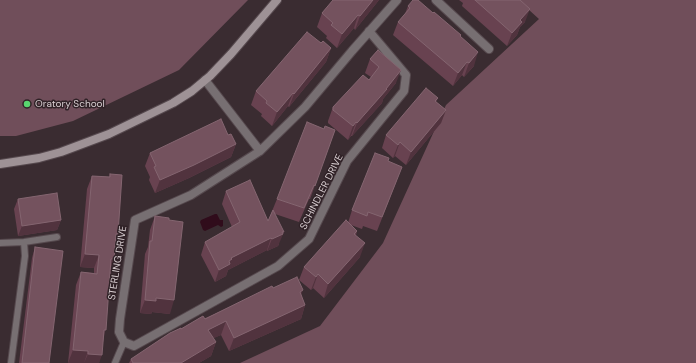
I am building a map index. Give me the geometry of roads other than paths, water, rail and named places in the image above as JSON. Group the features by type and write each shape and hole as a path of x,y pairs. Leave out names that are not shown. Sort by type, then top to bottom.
{"main road":[{"path":"0,164 39,158 61,152 108,134 173,103 192,91 205,80 231,54 277,0"}],"street":[{"name":"STERLING DRIVE","path":"124,342 119,332 122,302 135,220 191,195 260,151 305,107 397,0"},
{"path":"436,0 489,49"},
{"name":"SCHINDLER DRIVE","path":"124,342 134,346 278,266 309,239 347,162 404,91 406,75 369,31"},
{"path":"205,80 260,151"}],"lane":[{"path":"0,243 24,242 57,237"},
{"path":"11,363 25,256 24,242"},
{"path":"115,363 124,342"}],"place":[{"name":"Oratory School","path":"27,104"}]}
